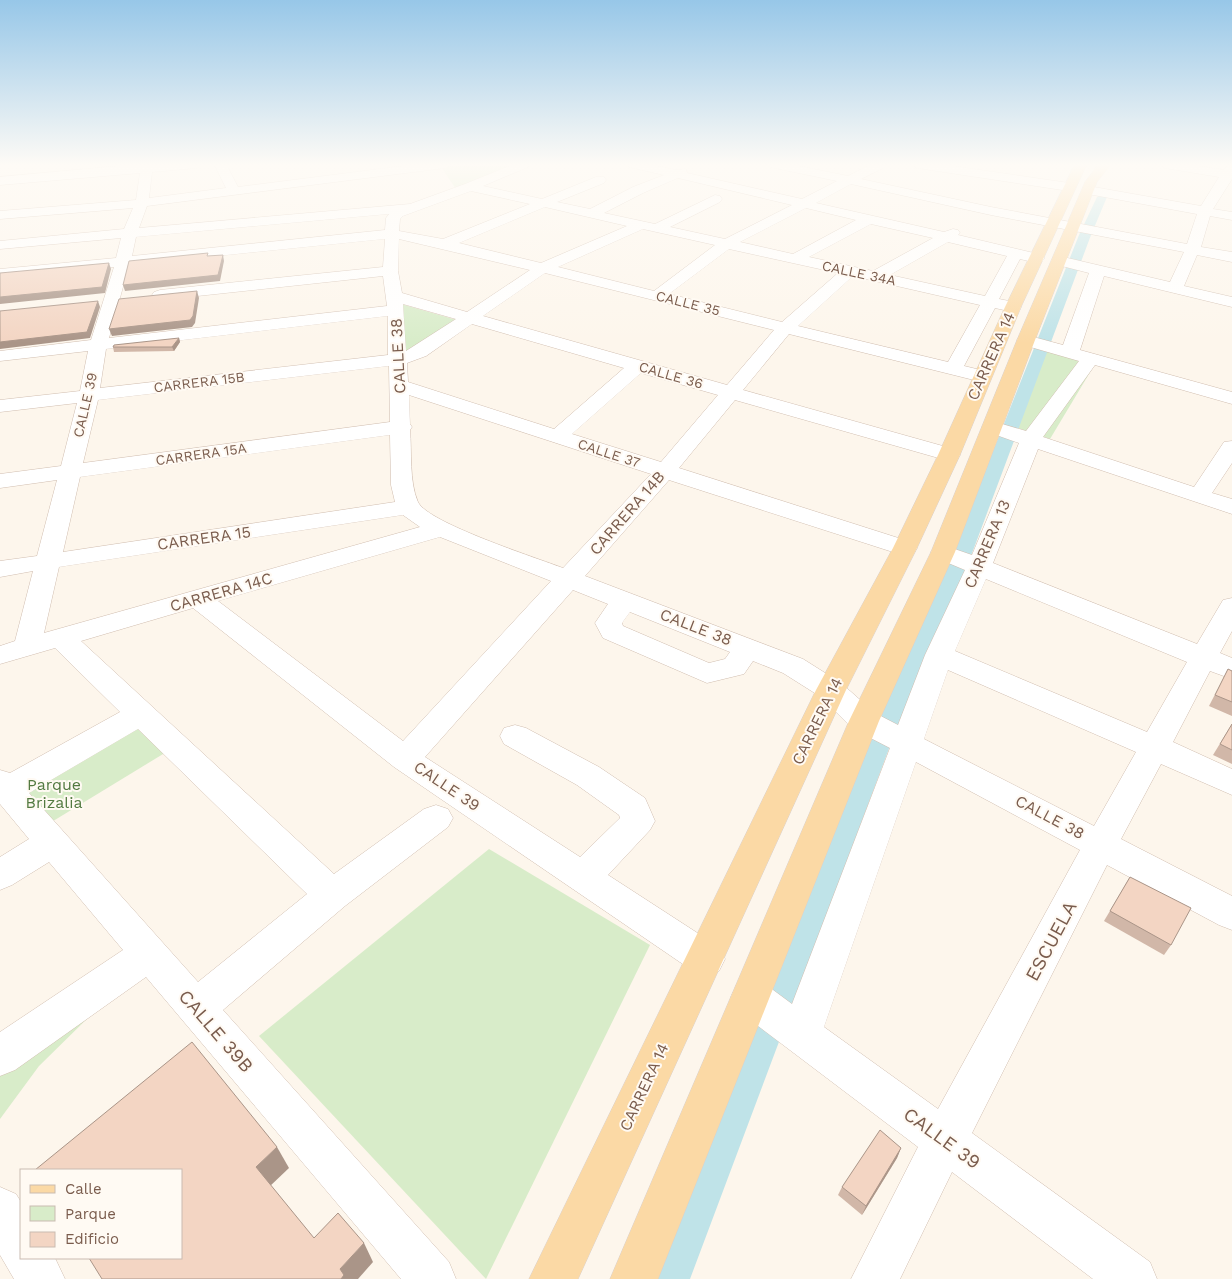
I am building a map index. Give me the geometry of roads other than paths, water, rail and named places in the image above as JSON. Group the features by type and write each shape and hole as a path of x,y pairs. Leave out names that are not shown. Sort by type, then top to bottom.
{"main road":[{"name":"CARRERA 14","path":"553,1279 832,690 905,548 949,454 996,344 1037,258 1070,226"},
{"name":"CARRERA 14","path":"634,1279 778,1016 888,733 963,560 998,428 1064,262 1070,226"}],"street":[{"name":"CALLE 39","path":"27,648 89,395 98,345 121,299 122,262 134,224"},
{"path":"0,245 237,224"},
{"name":"CALLE 38","path":"393,224 390,271 400,386 402,484 408,507 424,521 793,666 832,690 888,733 1232,914"},
{"path":"444,244 495,224"},
{"name":"CALLE 34A","path":"634,224 1013,307"},
{"path":"398,359 420,352 543,268 657,224"},
{"path":"657,296 726,244 766,224"},
{"path":"794,259 860,224"},
{"path":"889,224 1037,258"},
{"path":"875,277 969,224"},
{"path":"1058,224 1232,257"},
{"path":"1175,289 1192,250 1201,224"},
{"name":"CALLE 35","path":"0,274 393,234 444,244 982,376"},
{"path":"953,369 1016,253"},
{"path":"1064,262 1232,302"},
{"path":"1063,350 1093,269"},
{"path":"121,299 390,271"},
{"name":"CARRERA 14B","path":"405,759 665,471 786,327 850,271"},
{"path":"1003,277 1026,281"},
{"path":"0,356 98,345 394,303"},
{"name":"CALLE 36","path":"394,303 471,318 949,454"},
{"path":"969,339 996,344"},
{"path":"1032,342 1232,398"},
{"name":"CARRERA 13","path":"778,1016 888,733 939,655 963,560 1029,439 1091,358"},
{"name":"CARRERA 15B","path":"0,406 398,359"},
{"path":"558,436 638,366"},
{"name":"CALLE 37","path":"400,386 905,548"},
{"name":"CARRERA 15A","path":"0,482 402,427"},
{"path":"998,428 1232,507"},
{"path":"1199,496 1232,447"},
{"name":"CARRERA 15","path":"0,569 408,507"},
{"name":"CARRERA 14C","path":"0,655 442,529"},
{"path":"963,560 1218,663"},
{"name":"CALLE 39","path":"198,599 405,759 706,959"},
{"path":"625,600 608,623 613,632 708,673 734,667 748,647"},
{"name":"ESCUELA","path":"875,1279 946,1140 1154,746 1218,663 1232,606"},
{"path":"61,638 332,895"},
{"path":"939,655 1154,746 1232,783"},
{"path":"4,786 140,714"},
{"path":"514,736 588,776 633,807 638,821 583,877"},
{"name":"CALLE 39B","path":"4,786 432,1279"},
{"path":"196,1008 332,895 436,818"},
{"path":"0,875 53,842"},
{"path":"0,1056 149,954"},
{"name":"CALLE 39","path":"778,1016 1133,1279"},
{"path":"0,1210 20,1244"},
{"path":"29,1259 41,1279"}],"waterway":[{"path":"670,1279 877,746 955,572 1090,224"}],"park label":[{"name":"Parque Brizalia","path":"54,793"}]}
